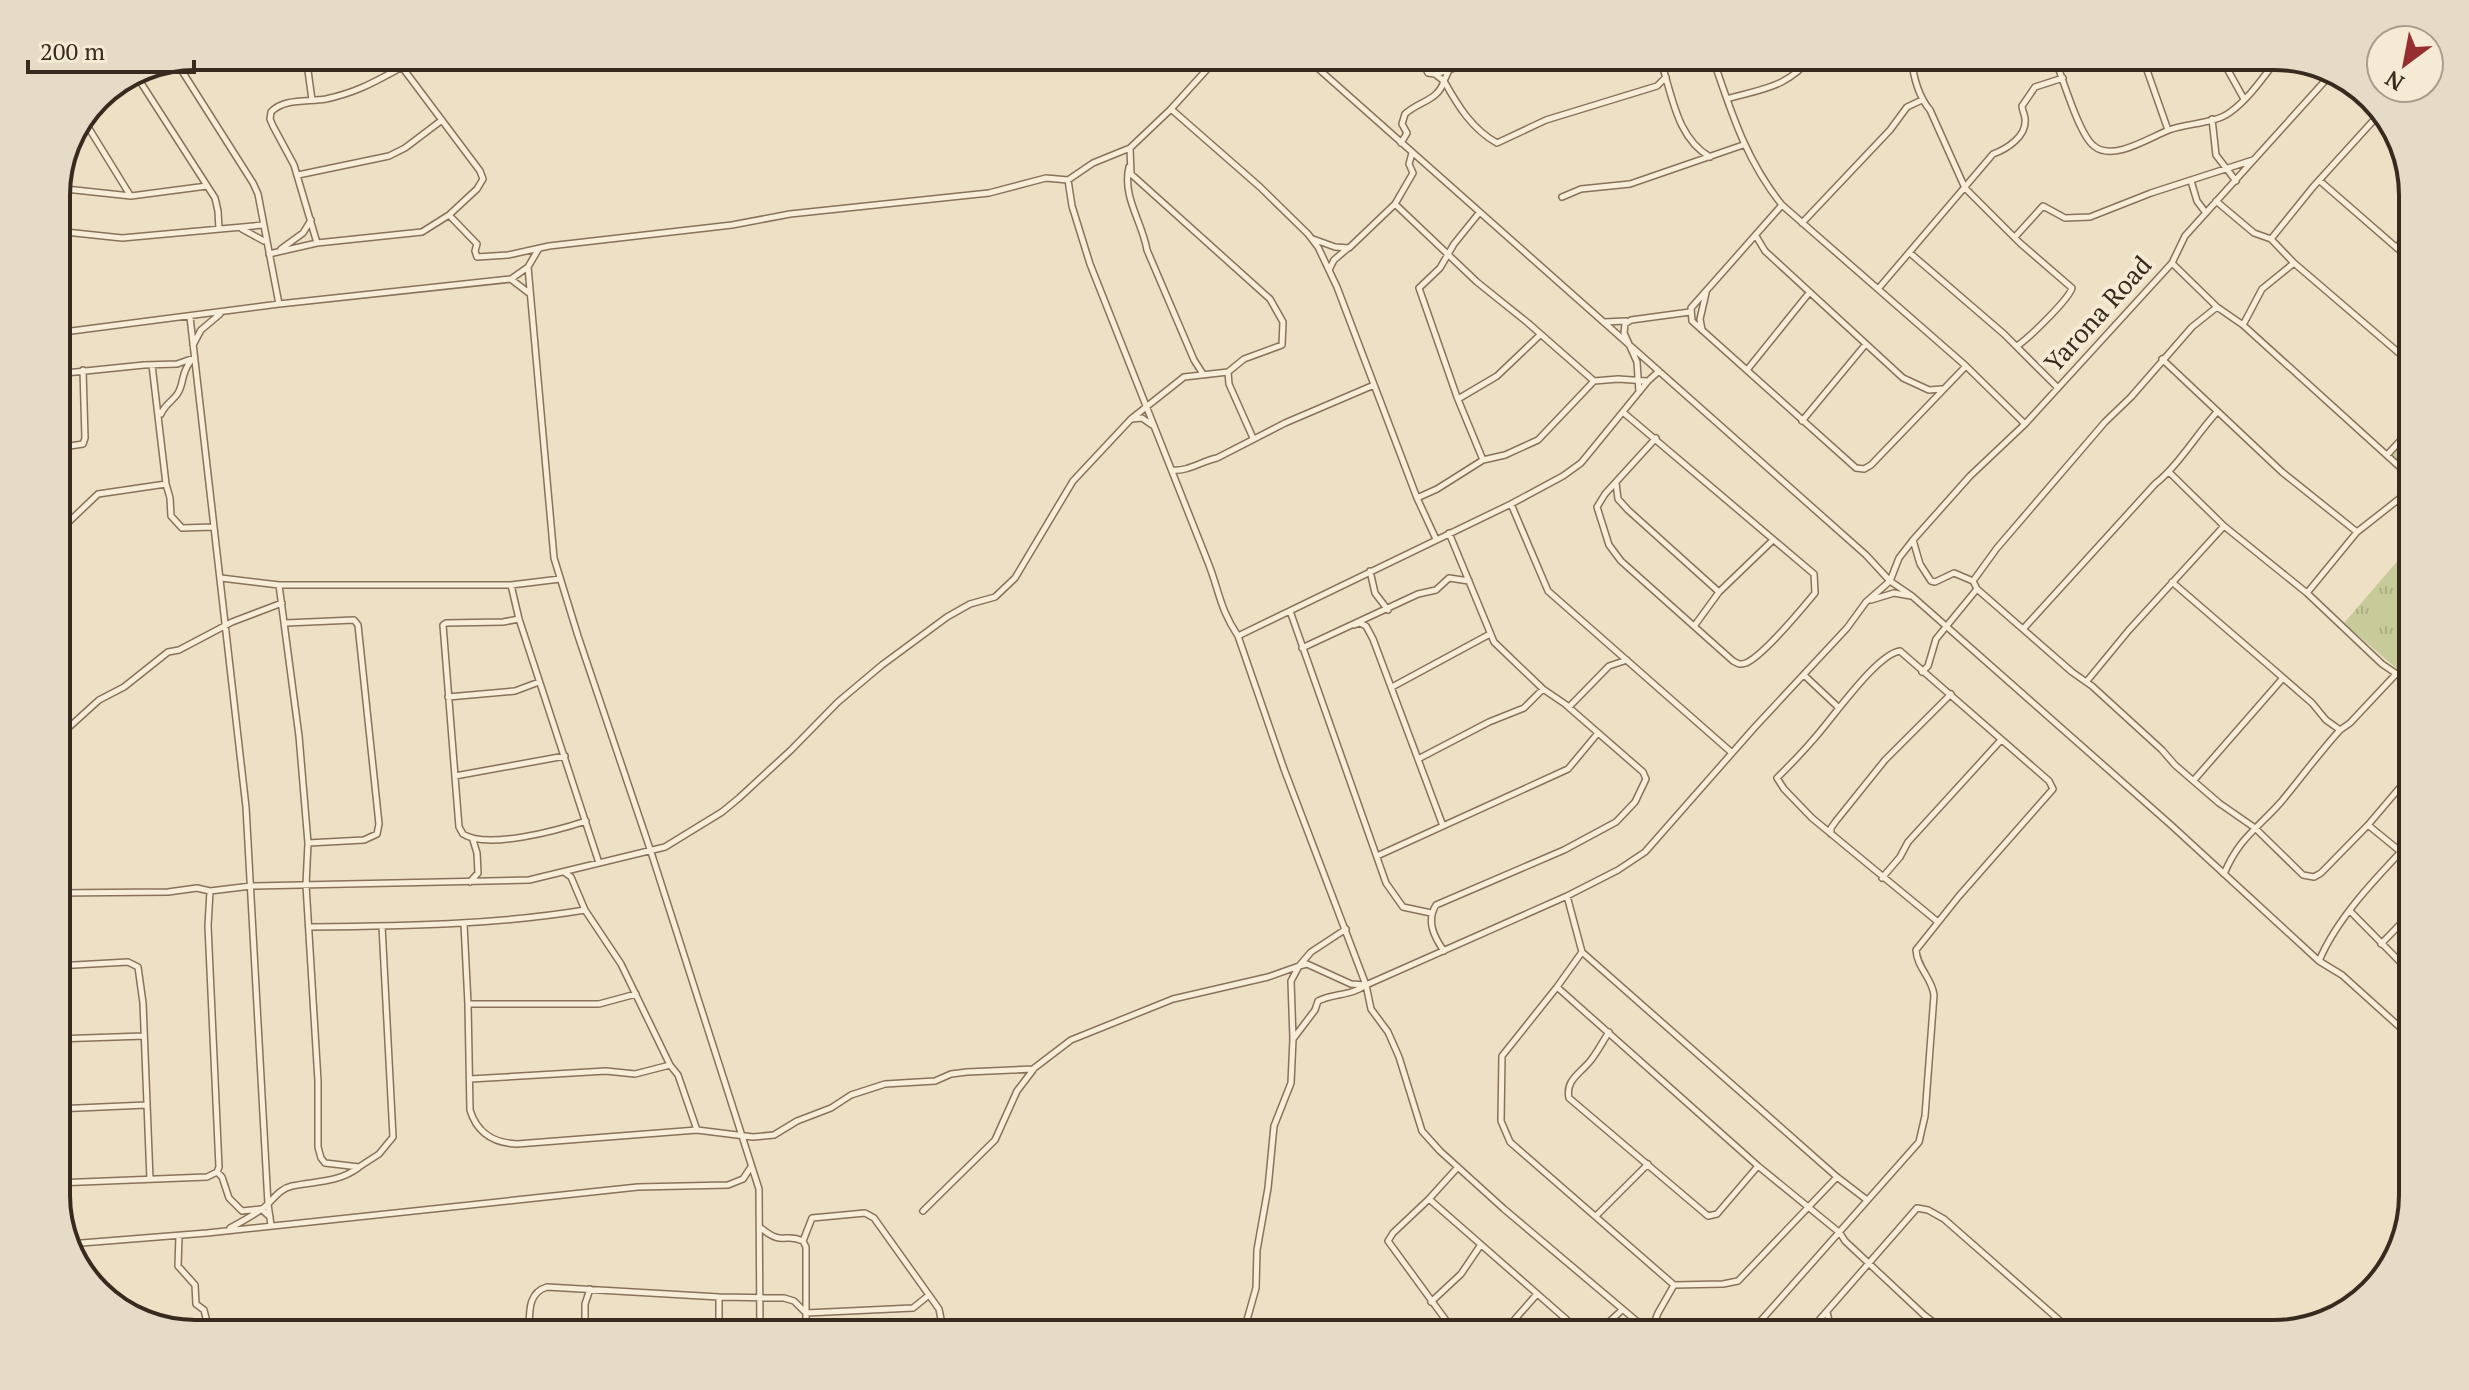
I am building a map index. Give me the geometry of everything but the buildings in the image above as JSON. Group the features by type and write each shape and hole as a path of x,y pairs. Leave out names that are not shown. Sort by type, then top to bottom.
{"street":[{"path":"308,70 312,100"},
{"path":"317,243 298,175 270,119 271,112 282,104 361,90 397,70"},
{"path":"269,254 317,243 422,232 449,215 477,189 483,179 475,164 404,70"},
{"path":"449,215 477,244 477,257 732,225 790,214 989,193 1046,178 1068,180 1093,163 1130,148 1206,70"},
{"path":"1320,70 1866,555 1890,581 1912,596 2319,961 2342,975 2399,1026"},
{"path":"1426,70 1435,74 1449,70"},
{"path":"1401,143 1407,133 1402,124 1405,114 1438,94 1449,70"},
{"path":"1664,70 1685,135 1694,147 1710,157"},
{"path":"1717,70 1743,145 1760,176 1782,205 1966,366 2025,424"},
{"path":"1727,99 1783,82 1799,70"},
{"path":"1913,70 1922,100 1930,110 1965,188 2072,288 2071,294 2033,335 2017,346"},
{"path":"2060,70 2086,138 2100,151 2136,146 2168,130 2230,112 2268,70"},
{"path":"2147,70 2168,130"},
{"path":"2228,70 2244,99"},
{"path":"182,71 253,183 279,304"},
{"path":"1435,74 1444,81 1464,115 1497,143 1546,120 1657,86 1666,77"},
{"path":"1878,289 1993,154 2022,134 2025,121 2022,106 2035,87 2063,77"},
{"name":"Yarona Road","path":"1890,581 1899,558 1913,540 1970,476 2025,424 2172,263 2185,236 2325,81"},
{"path":"141,83 207,186 218,211 219,229"},
{"path":"1657,86 1671,93"},
{"path":"1802,223 1900,119 1907,107 1922,100"},
{"path":"1171,109 1260,187 1312,239 1329,270 1417,498 1436,539"},
{"path":"2212,119 2216,155 2236,181"},
{"path":"298,175 389,156 442,120"},
{"path":"2271,239 2374,120"},
{"path":"90,129 131,196"},
{"path":"1562,197 1581,189 1630,184 1743,145"},
{"path":"1130,148 1126,178 1131,205 1144,231 1157,275 1203,374"},
{"path":"1329,270 1334,260 1395,204 1413,173 1409,164 1412,153"},
{"path":"2015,237 2043,206 2065,218 2090,217 2208,173 2253,160"},
{"path":"70,893 529,880 651,852 665,847 722,812 791,750 838,702 930,629 970,604 995,597 1015,578 1073,481 1131,419 1184,377 1228,372 1244,359 1282,345 1283,322 1263,292 1143,187 1131,174 1129,165"},
{"path":"1068,180 1072,206 1090,264 1217,587 1218,601 1238,636 1284,769 1366,985 1371,1009 1388,1032 1399,1057 1422,1131 1504,1209 1635,1320"},
{"path":"2191,181 2197,201 2206,213"},
{"path":"2320,181 2397,247 2399,245"},
{"path":"70,189 131,196 207,186"},
{"path":"2216,201 2254,233 2271,239 2294,263 2399,353"},
{"path":"1395,204 1448,256 1594,381"},
{"path":"1604,322 1690,312 1782,205"},
{"path":"1479,213 1448,256 1419,288 1483,460"},
{"path":"279,251 303,233 311,219"},
{"path":"70,232 122,238 263,225"},
{"path":"237,228 256,235 267,245"},
{"path":"1756,236 1765,251 1911,383 1929,390 1942,389"},
{"path":"1312,239 1349,248"},
{"path":"70,331 279,304 511,279 528,267 538,250"},
{"path":"1910,253 2017,346 2058,388"},
{"path":"2172,263 2217,307 2243,325 2399,466"},
{"path":"2243,325 2262,289 2294,263"},
{"path":"528,267 552,543 560,579 759,1189 760,1320"},
{"path":"511,279 530,293"},
{"path":"1702,331 1700,319 1708,288"},
{"path":"1747,370 1809,292"},
{"path":"1973,581 1997,548 2162,359 2192,327 2217,307"},
{"path":"193,346 201,330 222,312"},
{"path":"1690,312 1692,321 1702,331 1856,468 1864,469 1871,465 1966,366"},
{"path":"190,317 246,807 271,1221"},
{"path":"1627,321 1623,328 1637,362 1639,393"},
{"path":"1458,399 1497,376 1540,335"},
{"path":"1802,421 1866,344"},
{"path":"70,372 177,364 194,358"},
{"path":"159,421 165,405 179,391 182,374 194,358"},
{"path":"2162,359 2282,472 2357,532"},
{"path":"152,365 171,516 182,528 213,527"},
{"path":"70,446 83,444 85,438 83,370"},
{"path":"1238,636 1511,504 1581,463 1659,371"},
{"path":"1228,372 1229,384 1253,438"},
{"path":"1417,498 1483,460 1505,455 1538,440 1594,381 1648,381"},
{"path":"1171,469 1181,471 1206,459 1217,458 1253,438 1374,385"},
{"path":"2024,628 2155,484 2170,473 2177,459 2217,412"},
{"path":"1624,413 1656,438 1814,574 1815,593 1784,630 1747,662 1739,664 1621,561 1609,545 1597,507 1656,438"},
{"path":"1131,419 1142,418 1155,428"},
{"path":"2387,455 2399,442"},
{"path":"2170,473 2224,526 2307,593 2399,676"},
{"path":"1616,483 1618,499 1628,510 1719,592"},
{"path":"70,521 98,494 166,484"},
{"path":"2307,593 2357,532 2399,499"},
{"path":"1511,504 1548,591 1732,752"},
{"path":"2087,681 2224,526"},
{"path":"1444,951 1433,930 1431,913 1436,905 1564,850 1616,822 1643,789 1646,779 1643,772 1569,707 1543,689 1494,642 1449,533"},
{"path":"1695,625 1719,592 1773,540"},
{"path":"1913,540 1925,576 1935,582 1954,573 1973,581 1977,589 2066,667 2087,681 2219,803 2255,828 2303,875 2314,877 2321,873 2399,788"},
{"path":"1370,571 1375,593 1388,610"},
{"path":"221,578 279,585 511,585 560,579"},
{"path":"1302,648 1418,594 1436,590 1449,578 1469,581"},
{"path":"1293,1039 1315,1010 1318,1001 1335,994 1352,993 1567,896 1618,870 1645,852 1847,628 1866,602 1890,581"},
{"path":"2172,582 2340,730"},
{"path":"279,585 299,736 308,843 306,885 311,927 318,1147 325,1163 359,1167"},
{"path":"511,585 519,619 599,863"},
{"path":"1922,672 1928,666 1936,639 1977,589"},
{"path":"1866,602 1894,593 1912,596"},
{"path":"70,726 99,700 124,687 168,652 179,650 226,625 282,603"},
{"path":"1290,611 1386,883 1403,907 1431,913"},
{"path":"519,619 443,625 459,827 463,834 473,840 540,835 586,821"},
{"path":"286,623 354,620 358,625 379,824 377,834 371,838 308,843"},
{"path":"1354,625 1360,623 1366,626 1420,758 1443,826"},
{"path":"1392,687 1490,634"},
{"path":"1762,1320 1919,1142 1923,1129 1934,995 1933,984 1917,961 1916,950 2053,789 2049,781 1900,651 1883,660 1777,778 1812,818 1938,922"},
{"path":"1569,707 1609,666 1627,660"},
{"path":"2224,874 2235,850 2278,805 2340,730 2396,674"},
{"path":"1804,675 1839,708"},
{"path":"2194,780 2283,678"},
{"path":"448,697 515,691 539,682"},
{"path":"1420,758 1489,722 1524,708 1543,689"},
{"path":"1831,834 1836,821 1885,760 1951,694"},
{"path":"1377,856 1568,769 1598,733"},
{"path":"1882,878 1908,842 2001,740"},
{"path":"455,776 565,756"},
{"path":"2368,825 2399,850"},
{"path":"470,882 478,874 473,840"},
{"path":"2319,961 2330,936 2399,854"},
{"path":"564,872 571,877 585,910 621,964 670,1065 678,1075 697,1130"},
{"path":"478,874 491,881"},
{"path":"70,1182 207,1177 217,1172 208,926 210,891"},
{"path":"1567,896 1582,952 1867,1200"},
{"path":"311,927 464,924 540,918 585,910"},
{"path":"2351,912 2399,961"},
{"path":"464,924 470,1110 475,1126 503,1143 697,1130 762,1137 774,1135 797,1121 831,1108 861,1090 885,1084 935,1081 951,1074 967,1072 1033,1069"},
{"path":"2381,944 2399,925"},
{"path":"227,1230 291,1186 348,1175 379,1154 393,1137 382,926"},
{"path":"1247,1320 1256,1288 1257,1250 1268,1188 1274,1126 1291,1083 1291,981 1311,952 1346,929"},
{"path":"1582,952 1502,1056 1501,1121 1510,1142 1674,1285 1738,1281 1837,1177"},
{"path":"70,965 136,964 141,982 150,1179"},
{"path":"923,1211 995,1140 1017,1091 1033,1069 1071,1040 1173,999 1268,977 1307,964 1351,984 1366,985"},
{"path":"1557,987 1758,1166 1840,1233 1932,1320"},
{"path":"468,1004 599,1004 636,994"},
{"path":"1609,1032 1591,1060 1570,1082 1567,1089 1569,1098 1708,1216 1717,1214 1758,1166"},
{"path":"70,1039 144,1036"},
{"path":"470,1079 606,1071 635,1074 670,1065"},
{"path":"70,1108 146,1105"},
{"path":"1596,1216 1648,1164"},
{"path":"80,1243 179,1236 271,1221 638,1187 728,1185 743,1179 752,1167"},
{"path":"1445,1320 1388,1244 1393,1233 1458,1167"},
{"path":"217,1172 222,1177 229,1198 242,1211"},
{"path":"1429,1199 1567,1320"},
{"path":"1819,1320 1917,1208 1944,1219 2059,1320"},
{"path":"261,1209 271,1221"},
{"path":"242,1211 261,1209"},
{"path":"239,1224 242,1211"},
{"path":"803,1241 812,1218 816,1216 865,1213 874,1218 939,1309 941,1320"},
{"path":"760,1227 777,1239"},
{"path":"179,1236 178,1266 195,1285 196,1304 204,1310 206,1320"},
{"path":"760,1247 777,1239 797,1238 803,1241 806,1247 806,1320"},
{"path":"1431,1302 1461,1274 1480,1246"},
{"path":"1656,1320 1674,1285"},
{"path":"530,1320 530,1308 537,1290 547,1287 784,1298 794,1301 806,1313 913,1308 929,1295"},
{"path":"585,1320 585,1304 590,1289"},
{"path":"1514,1320 1537,1294"},
{"path":"719,1297 719,1320"},
{"path":"1611,1320 1622,1310"},
{"path":"1827,1311 1829,1320"}],"green space":[{"path":"2399,448 2399,464 2392,456"},
{"path":"2399,559 2399,671 2344,623"}]}
